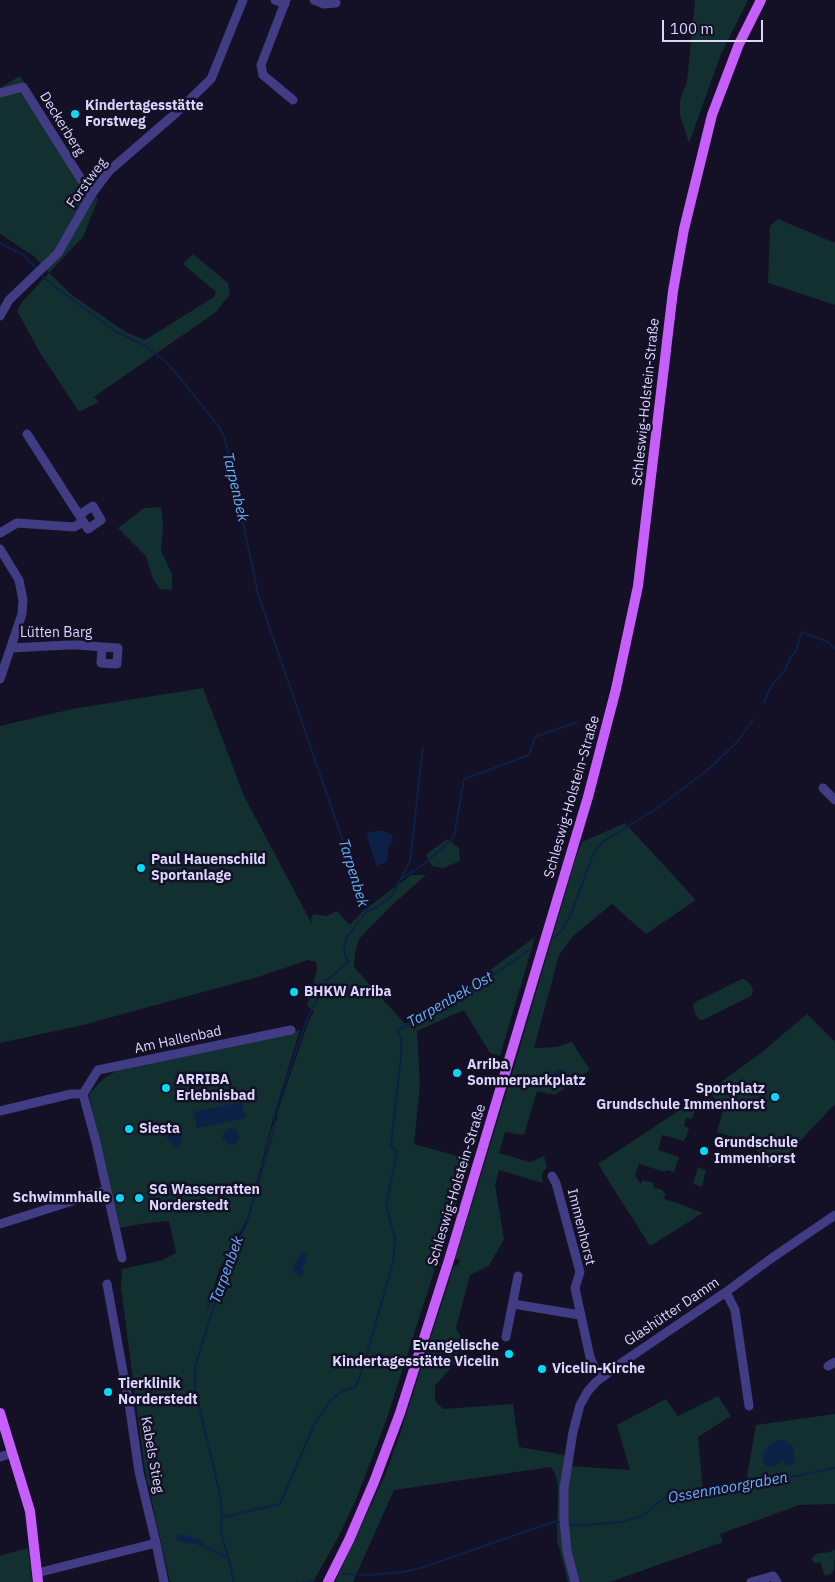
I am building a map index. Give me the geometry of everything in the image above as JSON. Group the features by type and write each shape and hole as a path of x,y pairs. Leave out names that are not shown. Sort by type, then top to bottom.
{"main road":[{"name":"Schleswig-Holstein-Straße","path":"328,1582 349,1540 374,1482 400,1412 449,1260 588,797 618,680 638,586 669,318 684,229 712,115 739,44 760,0"},
{"path":"0,1413 30,1511 38,1578"}],"street":[{"name":"Forstweg","path":"0,316 9,300 58,252 91,195 109,172 176,113 211,79 243,0"},
{"path":"274,0 286,2 261,65 263,75 294,100"},
{"path":"314,0 324,4 336,3"},
{"name":"Deckerberg","path":"0,93 23,87 91,195"},
{"path":"0,533 16,523 74,527 81,518 27,434"},
{"path":"0,549 17,577 23,594 22,612 0,679"},
{"name":"Lütten Barg","path":"10,648 68,645 102,647"},
{"path":"823,788 835,800"},
{"name":"Am Hallenbad","path":"84,1094 98,1070 291,1030"},
{"path":"0,1111 71,1094 84,1094 122,1258"},
{"name":"Immenhorst","path":"552,1176 556,1183 580,1272 575,1288 590,1357 595,1369 605,1375"},
{"path":"0,1224 107,1190"},
{"name":"Glashütter Damm","path":"574,1582 567,1551 564,1520 564,1488 573,1432 580,1405 588,1391 605,1375 726,1292 769,1260 834,1217"},
{"path":"506,1337 518,1276"},
{"name":"Kabels Stieg","path":"107,1284 130,1410 139,1472 164,1582"},
{"path":"726,1292 735,1310 749,1406"},
{"path":"513,1304 580,1315"},
{"path":"0,1457 12,1453"},
{"path":"38,1578 156,1543"},
{"path":"751,1582 775,1579"}],"green space":[{"path":"695,0 748,0 721,54 689,143 680,115 680,100 687,82"},
{"path":"20,76 98,199 83,237 49,273 35,257 0,234 0,88"},
{"path":"778,219 835,243 835,305 768,283 770,226"},
{"path":"193,254 228,283 230,294 216,312 94,397 99,402 79,412 39,351 17,311 22,302 49,273 73,296 127,333 145,340 214,297 216,292 183,264"},
{"path":"161,507 163,526 161,551 172,574 172,590 160,589 153,579 146,556 118,528 144,508"},
{"path":"203,688 244,796 312,924 311,917 314,914 327,916 337,911 350,925 363,911 411,875 426,875 391,906 359,939 355,953 354,967 405,1024 456,995 535,937 500,1056 490,1053 464,1010 417,1031 420,1085 414,1144 468,1159 469,1163 386,1421 357,1497 339,1536 313,1582 170,1582 145,1471 121,1288 122,1269 163,1260 176,1253 169,1221 119,1228 89,1094 103,1079 119,1069 300,1030 275,1111 248,1217 219,1270 204,1320 221,1271 247,1225 271,1130 277,1120 277,1113 309,1020 314,1011 307,1006 317,970 316,962 308,960 258,977 83,1025 0,1043 0,726 72,709"},
{"path":"625,823 696,900 646,934 612,904 573,936 559,955 534,1048 557,1047 572,1042 590,1070 555,1095 537,1091 524,1135 505,1132 499,1153 530,1162 544,1156 547,1167 542,1174 543,1183 499,1170 495,1185 504,1239 489,1266 470,1275 456,1328 463,1341 454,1364 435,1386 435,1401 443,1409 513,1404 519,1447 570,1456 569,1466 630,1470 617,1425 666,1399 678,1416 718,1396 731,1416 698,1437 703,1490 746,1482 756,1425 835,1414 835,1504 799,1505 720,1534 723,1542 610,1582 568,1582 557,1540 558,1487 556,1476 551,1467 394,1490 353,1582 335,1582 385,1475 454,1265 458,1265 460,1260 455,1259 576,857 582,842"},
{"path":"447,839 459,848 460,861 444,868 432,866 426,855"},
{"path":"742,979 751,985 753,991 751,996 703,1020 699,1019 693,1005 697,1001"},
{"name":"Sportplatz Grundschule Immenhorst","path":"807,1014 835,1042 835,1104 782,1160 769,1168 752,1143 717,1132 723,1110 709,1091 762,1052"},
{"path":"692,1102 696,1107 692,1119 686,1118 684,1126 689,1128 684,1141 662,1135 658,1150 679,1157 674,1172 666,1170 665,1172 639,1164 635,1175 641,1184 642,1180 654,1183 653,1187 663,1190 666,1194 664,1198 661,1198 703,1213 650,1246 598,1164"},
{"path":"698,1167 706,1170 702,1187 693,1184"},
{"path":"28,1548 32,1582 0,1582 0,1556"},
{"path":"835,1549 834,1569 831,1574 825,1576 820,1562 816,1564 811,1559 816,1554 830,1552"}],"water":[{"path":"384,831 392,835 393,841 389,846 387,862 377,867 366,833"},
{"path":"562,1069 567,1073 561,1081 549,1084 548,1081 551,1073"},
{"path":"242,1102 246,1118 197,1128 193,1112"},
{"path":"176,1126 180,1134 182,1133 182,1137 180,1145 176,1147 166,1137"},
{"path":"229,1128 236,1129 240,1136 238,1142 232,1145 227,1144 222,1138 224,1132"},
{"path":"301,1252 308,1255 302,1268 304,1272 301,1277 297,1276 292,1270"},
{"path":"778,1440 786,1441 793,1446 795,1461 790,1466 785,1465 783,1459 775,1467 766,1466 763,1460 764,1452 771,1443"},
{"path":"183,1534 202,1541 206,1547 176,1540 177,1535"}],"waterway":[{"name":"Tarpenbek","path":"0,243 24,255 36,268"},
{"name":"Tarpenbek","path":"41,274 45,279 115,331 144,345 164,360 219,427 229,456 258,594 367,911 347,937 344,946 348,962 326,981 307,1019 275,1113 274,1129 246,1225 236,1236 195,1366 195,1389 220,1494 221,1533 234,1582"},
{"name":"Tarpenbek Ost","path":"764,702 772,685 785,670 796,651 802,632 828,642 835,649"},
{"name":"Tarpenbek Ost","path":"554,937 561,932 571,914 594,852 604,841 656,809 709,769 736,743 753,720"},
{"path":"401,879 427,862 454,837 464,779 529,755 535,737 577,722"},
{"path":"367,911 377,907 391,897 410,861 423,748"},
{"name":"Tarpenbek Ost","path":"222,1517 280,1504 315,1423 330,1401 342,1391 356,1386 363,1368 393,1262 395,1238 386,1206 397,1152 391,1145 401,1057 401,1037 397,1031 470,991 529,950"},
{"name":"Ossenmoorgraben","path":"568,1524 573,1526 621,1522 642,1516 664,1498 715,1493 835,1468"},
{"name":"Ossenmoorgraben","path":"343,1574 372,1575 421,1568 556,1521 562,1523"},
{"path":"206,1547 228,1558"},
{"name":"Ossenmoorgraben","path":"303,1582 312,1580"}],"place":[{"name":"Kindertagesstätte Forstweg","path":"75,114"},
{"name":"Paul Hauenschild Sportanlage","path":"141,868"},
{"name":"BHKW Arriba","path":"294,992"},
{"name":"Arriba Sommerparkplatz","path":"457,1073"},
{"name":"ARRIBA Erlebnisbad","path":"166,1088"},
{"name":"Sportplatz Grundschule Immenhorst","path":"775,1097"},
{"name":"Siesta","path":"129,1129"},
{"name":"Grundschule Immenhorst","path":"704,1151"},
{"name":"Schwimmhalle","path":"120,1198"},
{"name":"SG Wasserratten Norderstedt","path":"139,1198"},
{"name":"Evangelische Kindertagesstätte Vicelin","path":"509,1354"},
{"name":"Vicelin-Kirche","path":"542,1369"},
{"name":"Tierklinik Norderstedt","path":"108,1392"}]}
